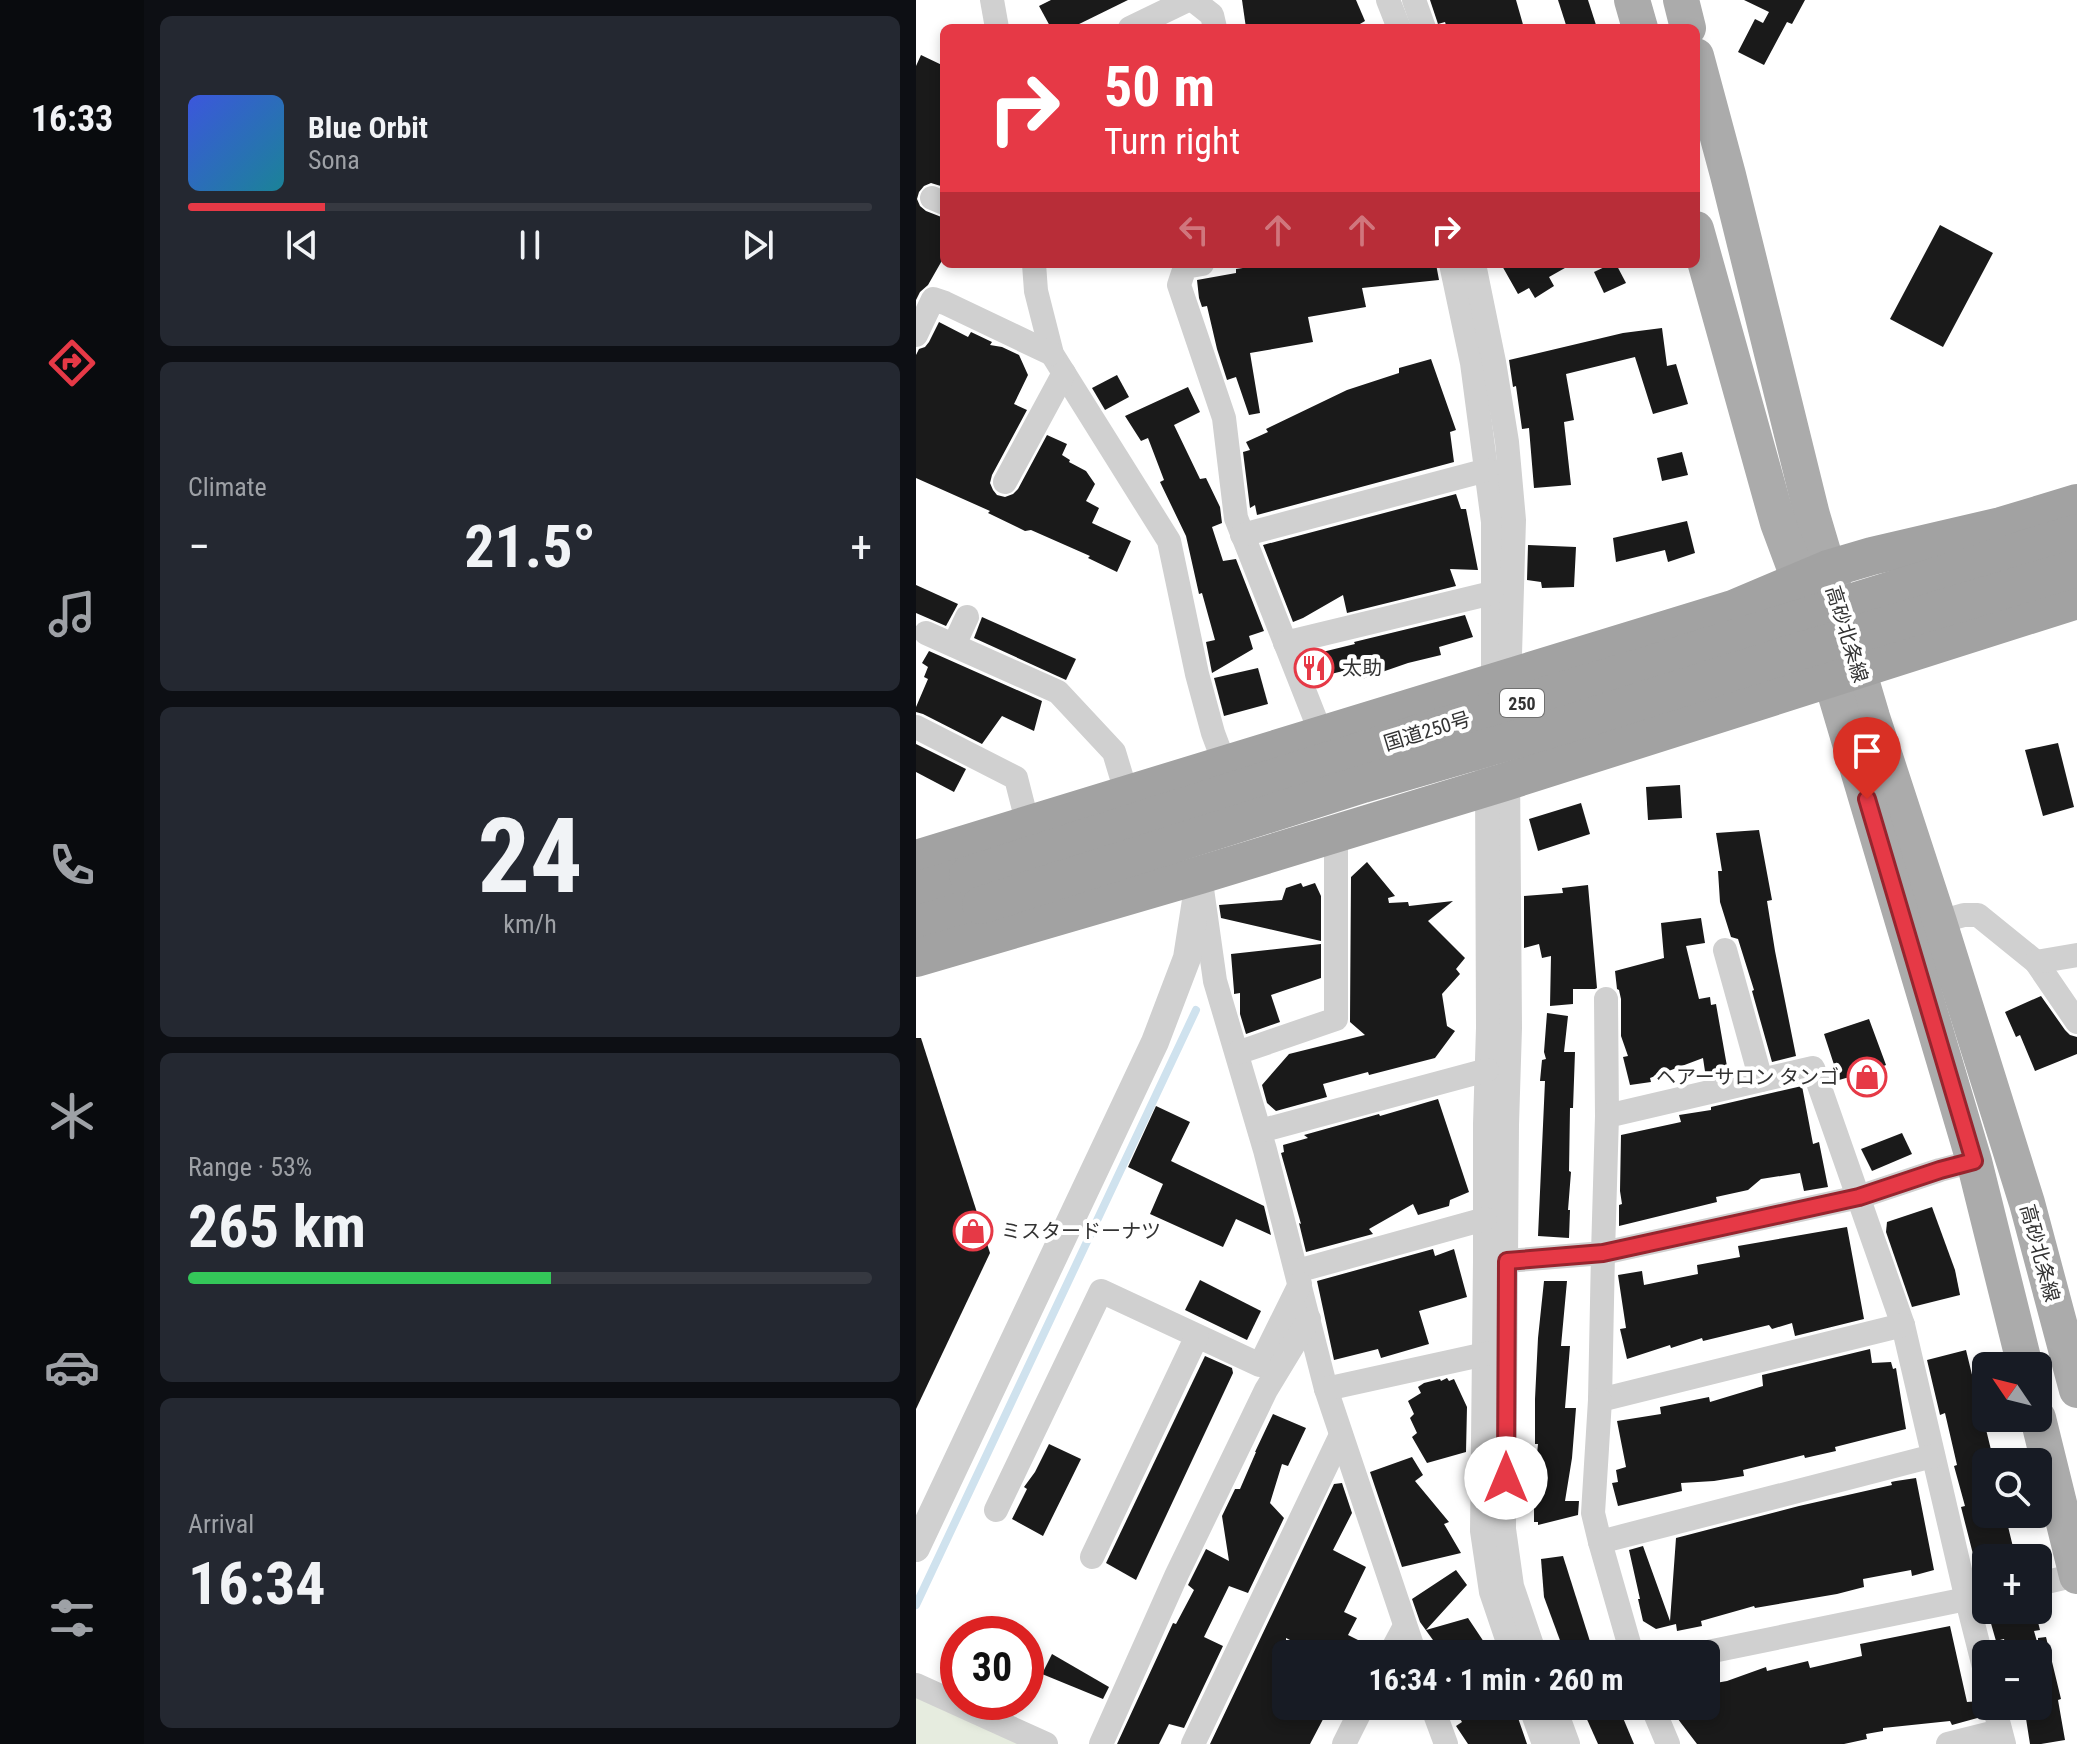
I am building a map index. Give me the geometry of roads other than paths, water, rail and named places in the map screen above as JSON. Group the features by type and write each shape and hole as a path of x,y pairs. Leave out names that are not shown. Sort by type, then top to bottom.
{"highway":[{"path":"1872,556 1923,531 2077,483"},
{"name":"250","path":"916,859 1733,609 1872,556 2001,526 2077,503"},
{"name":"国道250号","path":"916,925 975,890 1333,759 2077,533"},
{"name":"国道250号","path":"916,891 975,890 1363,784 2077,568"},
{"path":"916,958 1336,834 2077,600"},
{"path":"1903,656 2012,642 2077,623"}],"main road":[{"path":"1632,0 1639,24"},
{"path":"1681,0 1687,24"},
{"name":"高砂北条線","path":"1700,71 1812,515 1814,576 1845,674 2022,1352"},
{"name":"高砂北条線","path":"1700,243 1778,523 1814,576"},
{"name":"高砂北条線","path":"1845,674 1939,922 2027,1203 2077,1390"},
{"path":"2041,1432 2077,1576"}],"street":[{"path":"992,0 996,24"},
{"path":"1139,24 1191,0 1212,15 1214,24"},
{"path":"1388,0 1397,24"},
{"path":"1414,0 1423,24"},
{"path":"1034,268 1036,291 1058,364 1169,541 1197,674 1225,765"},
{"path":"1185,268 1179,285 1224,418 1236,518 1322,736"},
{"path":"1452,268 1472,363 1487,470 1493,522 1492,593 1501,680"},
{"path":"1475,268 1507,442 1514,520 1501,680 1488,1028 1485,1219 1504,1529 1512,1586 1530,1640"},
{"path":"916,335 933,299 1058,364"},
{"path":"1005,482 1058,364"},
{"path":"1242,535 1487,470"},
{"path":"1285,643 1492,593"},
{"path":"954,645 967,617"},
{"path":"926,633 1058,692 1114,752 1127,795"},
{"path":"916,727 1016,778 1028,825"},
{"path":"1497,784 1510,1028 1507,1261 1495,1351 1482,1531 1491,1592 1507,1640"},
{"path":"1237,1053 1336,1019 1336,834"},
{"path":"1200,875 1215,981 1260,1131 1326,1389 1410,1640"},
{"path":"916,1548 1155,1042 1187,958 1200,875"},
{"path":"1939,922 1964,915 1978,915 2036,962 2077,1022"},
{"path":"1725,950 1761,1080"},
{"path":"2036,962 2077,955"},
{"path":"1606,999 1607,1116 1600,1400 1593,1513 1628,1640"},
{"path":"1607,1116 1813,1068 1903,1325 1933,1456 1972,1585"},
{"path":"1260,1131 1487,1070"},
{"path":"1507,1261 1603,1253 1859,1197 1974,1161"},
{"path":"996,1510 1101,1291 1260,1365 1298,1277 1485,1219"},
{"path":"1101,1744 1177,1574 1266,1390 1309,1319"},
{"path":"1600,1400 1903,1325"},
{"path":"1092,1557 1197,1336"},
{"path":"1326,1389 1495,1351"},
{"path":"1193,1744 1341,1435"},
{"path":"1600,1542 1933,1456"},
{"path":"2052,1581 2077,1576"},
{"path":"1720,1650 1972,1599"},
{"path":"1398,1640 1405,1626"},
{"path":"916,1685 1046,1744"},
{"path":"1344,1744 1356,1720"},
{"path":"1437,1720 1446,1744"},
{"path":"1535,1720 1544,1744"},
{"path":"1559,1720 1568,1744"},
{"path":"1658,1720 1668,1744"},
{"path":"1948,1744 2002,1738"}],"waterway":[{"path":"916,1605 1196,1010"}],"place":[{"name":"太助","path":"1314,668"},
{"name":"ヘアーサロン タンゴ","path":"1867,1077"},
{"name":"ミスタードーナツ","path":"973,1231"}]}
